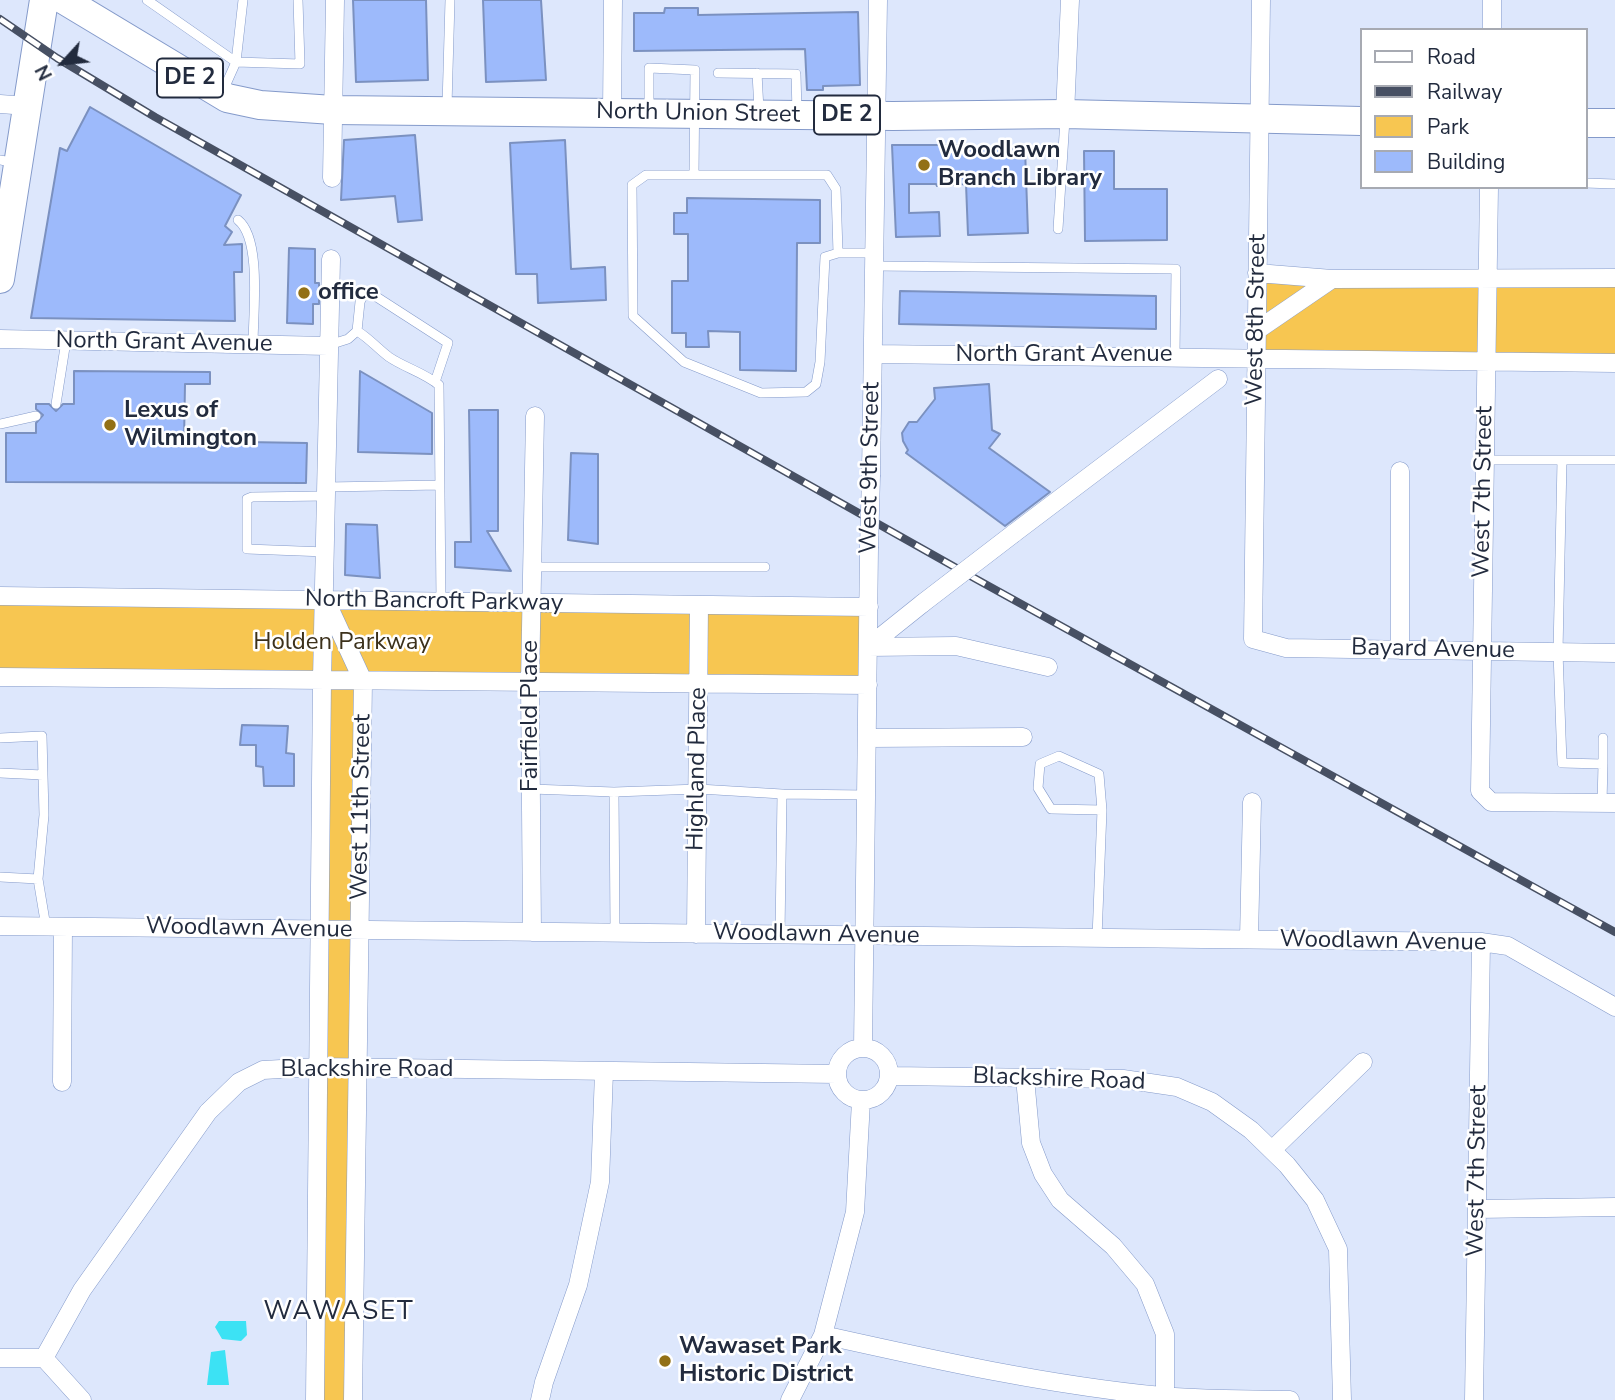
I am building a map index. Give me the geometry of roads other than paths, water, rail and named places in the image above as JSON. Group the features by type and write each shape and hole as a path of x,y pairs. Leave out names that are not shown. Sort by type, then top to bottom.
{"main road":[{"path":"0,279 13,105 44,0"},
{"name":"North Union Street","path":"64,0 221,95 260,105 333,110 877,116 1065,114 1360,121"},
{"path":"1587,122 1615,123"}],"street":[{"path":"332,178 335,0"},
{"path":"612,113 613,0"},
{"name":"West 9th Street","path":"863,1048 878,0"},
{"path":"1065,114 1070,0"},
{"name":"West 8th Street","path":"1253,639 1261,0"},
{"path":"1492,0 1492,28"},
{"name":"West 7th Street","path":"1489,189 1482,796 1491,802 1609,803"},
{"name":"West 11th Street","path":"315,1400 322,680 326,600 331,259"},
{"path":"1257,273 1332,279 1488,276 1615,278"},
{"path":"1256,331 1332,279"},
{"name":"North Grant Avenue","path":"0,339 328,346"},
{"name":"North Grant Avenue","path":"873,354 1486,359 1615,363"},
{"path":"869,646 1217,379"},
{"name":"Fairfield Place","path":"532,932 530,682 535,416"},
{"path":"1399,650 1400,471"},
{"name":"North Bancroft Parkway","path":"0,596 869,607"},
{"name":"West 11th Street","path":"326,600 363,681 353,1400"},
{"name":"Highland Place","path":"696,934 699,605"},
{"name":"Bayard Avenue","path":"1253,639 1286,648 1615,653"},
{"path":"869,646 956,646 1048,667"},
{"path":"0,677 868,685"},
{"path":"868,738 1023,737"},
{"path":"1249,939 1252,803"},
{"name":"Woodlawn Avenue","path":"0,926 532,932 615,930 696,934 1481,942 1508,946 1615,1007"},
{"path":"55,927 62,1082"},
{"name":"West 7th Street","path":"1474,1400 1481,942"},
{"path":"863,1048 883,1057 890,1076 879,1096 861,1101 843,1091 837,1074 845,1055 863,1048"},
{"path":"1272,1150 1363,1062"},
{"name":"Blackshire Road","path":"44,1358 82,1290 208,1112 239,1082 263,1070 318,1067 837,1074"},
{"path":"540,1400 578,1285 600,1182 604,1072"},
{"name":"Blackshire Road","path":"890,1076 1123,1079 1177,1087 1212,1102 1251,1130 1315,1200 1338,1250 1342,1400"},
{"path":"1024,1077 1031,1143 1043,1174 1060,1200 1113,1246 1145,1284 1165,1334 1165,1396"},
{"path":"790,1400 822,1335 855,1212 861,1101"},
{"path":"1477,1209 1615,1207"},
{"path":"822,1335 988,1372 1165,1396 1290,1400"},
{"path":"0,1358 44,1358 82,1400"}],"lane":[{"path":"147,0 236,62 300,64 298,0"},
{"path":"221,95 236,62 243,0"},
{"path":"447,111 450,0"},
{"path":"649,113 649,68 695,71 694,174"},
{"path":"718,73 796,74 797,115"},
{"path":"757,73 759,114"},
{"path":"1058,229 1065,114"},
{"path":"838,253 836,189 827,174 646,175 632,185 633,316 684,362 761,393 806,392 816,384 820,362 825,257 838,253 874,260 1176,269 1175,356"},
{"path":"1587,183 1615,184"},
{"path":"238,220 245,226 253,249 253,345"},
{"path":"328,346 348,339 357,331 360,302 364,293 372,294 449,342 435,382"},
{"path":"357,331 389,357 427,374 439,385 441,602"},
{"path":"56,404 66,341"},
{"path":"0,424 36,416"},
{"path":"1485,460 1615,460"},
{"path":"1562,460 1558,652 1562,763 1603,764"},
{"path":"326,552 247,550 247,499 252,496 439,485"},
{"path":"533,567 765,566"},
{"path":"0,738 42,736 44,815 37,879 55,927"},
{"path":"1603,738 1603,764 1609,803"},
{"path":"1097,938 1102,810 1099,774 1059,756 1040,764 1038,788 1051,809 1102,810"},
{"path":"0,774 43,775"},
{"path":"531,789 614,792 699,789 867,795"},
{"path":"614,792 615,930"},
{"path":"780,934 782,794"},
{"path":"0,877 37,879"}],"water":[{"path":"219,1321 246,1321 247,1335 241,1341 222,1339 215,1327"},
{"path":"225,1350 229,1385 207,1385 211,1352"}],"railway":[{"path":"0,19 57,58 155,117 976,579 1615,932"}],"place":[{"name":"Woodlawn Branch Library","path":"924,165"},
{"name":"office","path":"304,293"},
{"name":"Lexus of Wilmington","path":"110,425"},
{"name":"Wawaset Park Historic District","path":"665,1361"}],"district":[{"name":"WAWASET","path":"339,1313"}],"park label":[{"name":"Holden Parkway","path":"342,643"}]}
